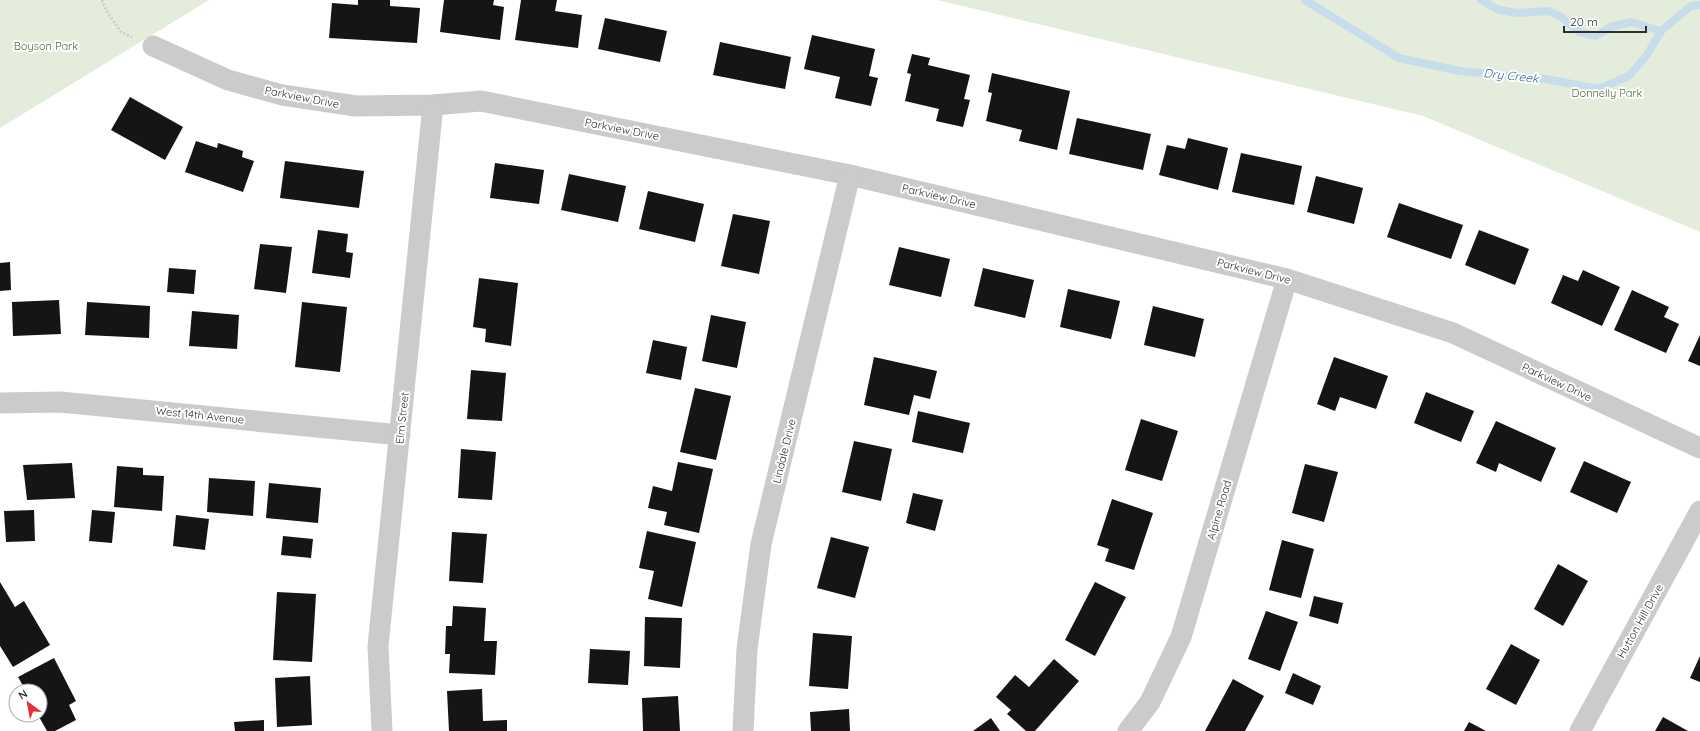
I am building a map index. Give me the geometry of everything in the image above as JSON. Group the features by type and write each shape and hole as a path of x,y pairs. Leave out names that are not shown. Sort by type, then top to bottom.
{"street":[{"name":"Parkview Drive","path":"153,46 228,80 282,95 356,106 433,105 481,101 850,174 1287,279 1453,333 1700,448"},
{"name":"Elm Street","path":"382,731 378,646 433,105"},
{"name":"Lindale Drive","path":"743,731 748,649 761,544 850,174"},
{"name":"Alpine Road","path":"1128,731 1150,702 1181,637 1287,279"},
{"name":"West 14th Avenue","path":"0,403 60,402 400,435"},
{"name":"Hutton Hill Drive","path":"1580,731 1700,511"}],"path":[{"path":"102,0 106,10 121,32 153,46"}],"green space":[{"name":"Boyson Park","path":"0,0 209,0 0,128"},
{"name":"Donnelly Park","path":"937,0 1700,0 1700,232 1423,116"}],"building":[{"path":"358,0 390,0 390,6 420,8 417,43 329,38 332,3 358,5"},
{"path":"444,0 494,0 493,5 504,7 500,40 440,32"},
{"path":"521,0 557,0 555,11 582,15 578,48 515,40"},
{"path":"605,18 667,31 660,62 598,49"},
{"path":"812,35 875,49 869,76 878,78 871,106 835,98 840,77 804,69"},
{"path":"720,42 791,57 785,89 713,75"},
{"path":"912,54 930,58 928,65 970,75 964,99 970,100 963,127 936,121 939,109 905,101 911,74 907,73"},
{"path":"992,73 1070,91 1057,150 1019,141 1022,130 986,121 992,93 988,92"},
{"path":"130,97 183,127 165,160 111,130"},
{"path":"1077,118 1151,134 1143,170 1069,154"},
{"path":"1188,138 1228,148 1218,190 1159,175 1167,145 1185,149"},
{"path":"196,141 217,148 218,143 243,151 242,157 254,161 243,192 185,172"},
{"path":"1241,153 1302,166 1294,205 1232,192"},
{"path":"285,161 364,171 359,208 280,198"},
{"path":"495,163 544,170 539,204 490,198"},
{"path":"569,174 626,186 618,222 561,210"},
{"path":"1316,176 1363,188 1354,224 1307,212"},
{"path":"648,191 704,204 695,242 639,229"},
{"path":"1399,203 1463,225 1451,259 1387,237"},
{"path":"733,214 770,221 759,274 721,266"},
{"path":"318,230 348,234 346,252 353,253 350,278 312,273"},
{"path":"1479,230 1529,249 1515,285 1465,265"},
{"path":"260,244 292,247 286,293 254,289"},
{"path":"899,247 950,259 941,297 889,285"},
{"path":"10,262 11,290 0,291 0,263"},
{"path":"169,268 196,270 194,294 167,292"},
{"path":"983,268 1034,280 1025,318 974,306"},
{"path":"1583,270 1620,287 1602,326 1551,303 1563,275 1578,281"},
{"path":"479,278 518,283 511,346 485,342 486,329 473,327"},
{"path":"1068,289 1120,301 1111,339 1060,327"},
{"path":"1632,290 1669,307 1664,317 1679,324 1666,353 1614,330"},
{"path":"59,300 61,334 13,336 12,302"},
{"path":"87,302 150,306 149,338 85,335"},
{"path":"302,302 347,307 340,372 295,367"},
{"path":"1153,306 1204,319 1195,357 1144,345"},
{"path":"192,311 239,315 237,349 189,346"},
{"path":"711,315 746,322 737,368 702,361"},
{"path":"1700,335 1700,366 1688,361"},
{"path":"653,340 687,347 681,380 646,373"},
{"path":"874,357 937,371 930,399 914,395 909,415 864,405"},
{"path":"1334,357 1388,376 1376,409 1340,397 1335,411 1317,404"},
{"path":"471,370 506,373 502,421 467,419"},
{"path":"695,388 731,396 716,460 680,452"},
{"path":"1426,392 1474,411 1461,442 1414,423"},
{"path":"918,411 970,423 963,453 912,442"},
{"path":"1141,419 1178,431 1162,481 1125,470"},
{"path":"1496,421 1556,448 1541,482 1499,463 1496,472 1476,463"},
{"path":"854,441 892,449 881,501 842,492"},
{"path":"461,449 496,452 492,500 458,498"},
{"path":"1584,461 1631,482 1617,513 1570,492"},
{"path":"678,462 713,469 699,533 664,525 667,512 648,508 653,486 672,491"},
{"path":"72,463 75,498 27,500 23,465"},
{"path":"1305,464 1338,472 1324,522 1292,513"},
{"path":"117,466 143,468 143,475 164,476 162,511 114,507"},
{"path":"209,478 255,481 253,516 207,512"},
{"path":"269,483 321,488 318,523 266,518"},
{"path":"913,493 943,500 935,531 906,523"},
{"path":"1112,499 1153,513 1134,570 1105,561 1109,549 1097,545"},
{"path":"34,510 35,541 6,542 4,511"},
{"path":"92,510 115,512 112,543 89,541"},
{"path":"176,515 209,519 205,550 173,546"},
{"path":"647,531 696,542 682,607 648,599 654,571 639,568"},
{"path":"452,532 487,534 483,583 449,581"},
{"path":"283,536 313,539 311,558 281,555"},
{"path":"831,537 869,547 855,598 817,588"},
{"path":"1282,540 1314,549 1301,598 1269,590"},
{"path":"1558,564 1588,581 1563,626 1534,609"},
{"path":"0,582 15,607 24,601 50,645 13,667 0,646"},
{"path":"1095,582 1126,597 1095,656 1065,640"},
{"path":"277,592 316,594 312,662 273,660"},
{"path":"1314,596 1343,603 1338,624 1309,616"},
{"path":"453,606 486,608 484,641 497,641 495,675 449,673 450,654 445,654 446,626 452,626"},
{"path":"1266,611 1298,622 1280,671 1248,659"},
{"path":"645,617 682,618 680,668 644,666"},
{"path":"813,633 852,636 848,689 809,686"},
{"path":"1511,644 1540,660 1516,705 1486,689"},
{"path":"590,649 630,651 628,685 588,683"},
{"path":"1700,656 1700,682 1690,678"},
{"path":"54,658 76,701 69,705 76,720 55,731 47,731 42,723 48,723 48,683 21,683 18,677"},
{"path":"1054,659 1079,681 1035,731 1026,731 1007,714 1011,710 996,697 1015,675 1029,687"},
{"path":"1293,673 1321,686 1313,705 1285,693"},
{"path":"310,676 312,725 277,727 275,678"},
{"path":"1233,679 1264,696 1245,731 1205,731"},
{"path":"482,689 483,721 507,720 507,731 449,731 447,691"},
{"path":"678,696 680,731 643,731 642,698"},
{"path":"849,709 850,731 811,731 810,712"},
{"path":"1663,717 1688,731 1655,731"},
{"path":"991,718 1000,731 973,731"},
{"path":"264,720 264,731 235,731 234,722"},
{"path":"1469,722 1486,731 1464,731"}],"waterway":[{"name":"Dry Creek","path":"1305,0 1399,58 1460,71 1546,79 1598,89 1629,76 1647,55 1661,31 1691,6 1700,5"},
{"path":"1481,0 1499,10 1518,13 1548,11 1560,16 1579,32 1596,36 1610,27 1631,22 1661,31"}]}
